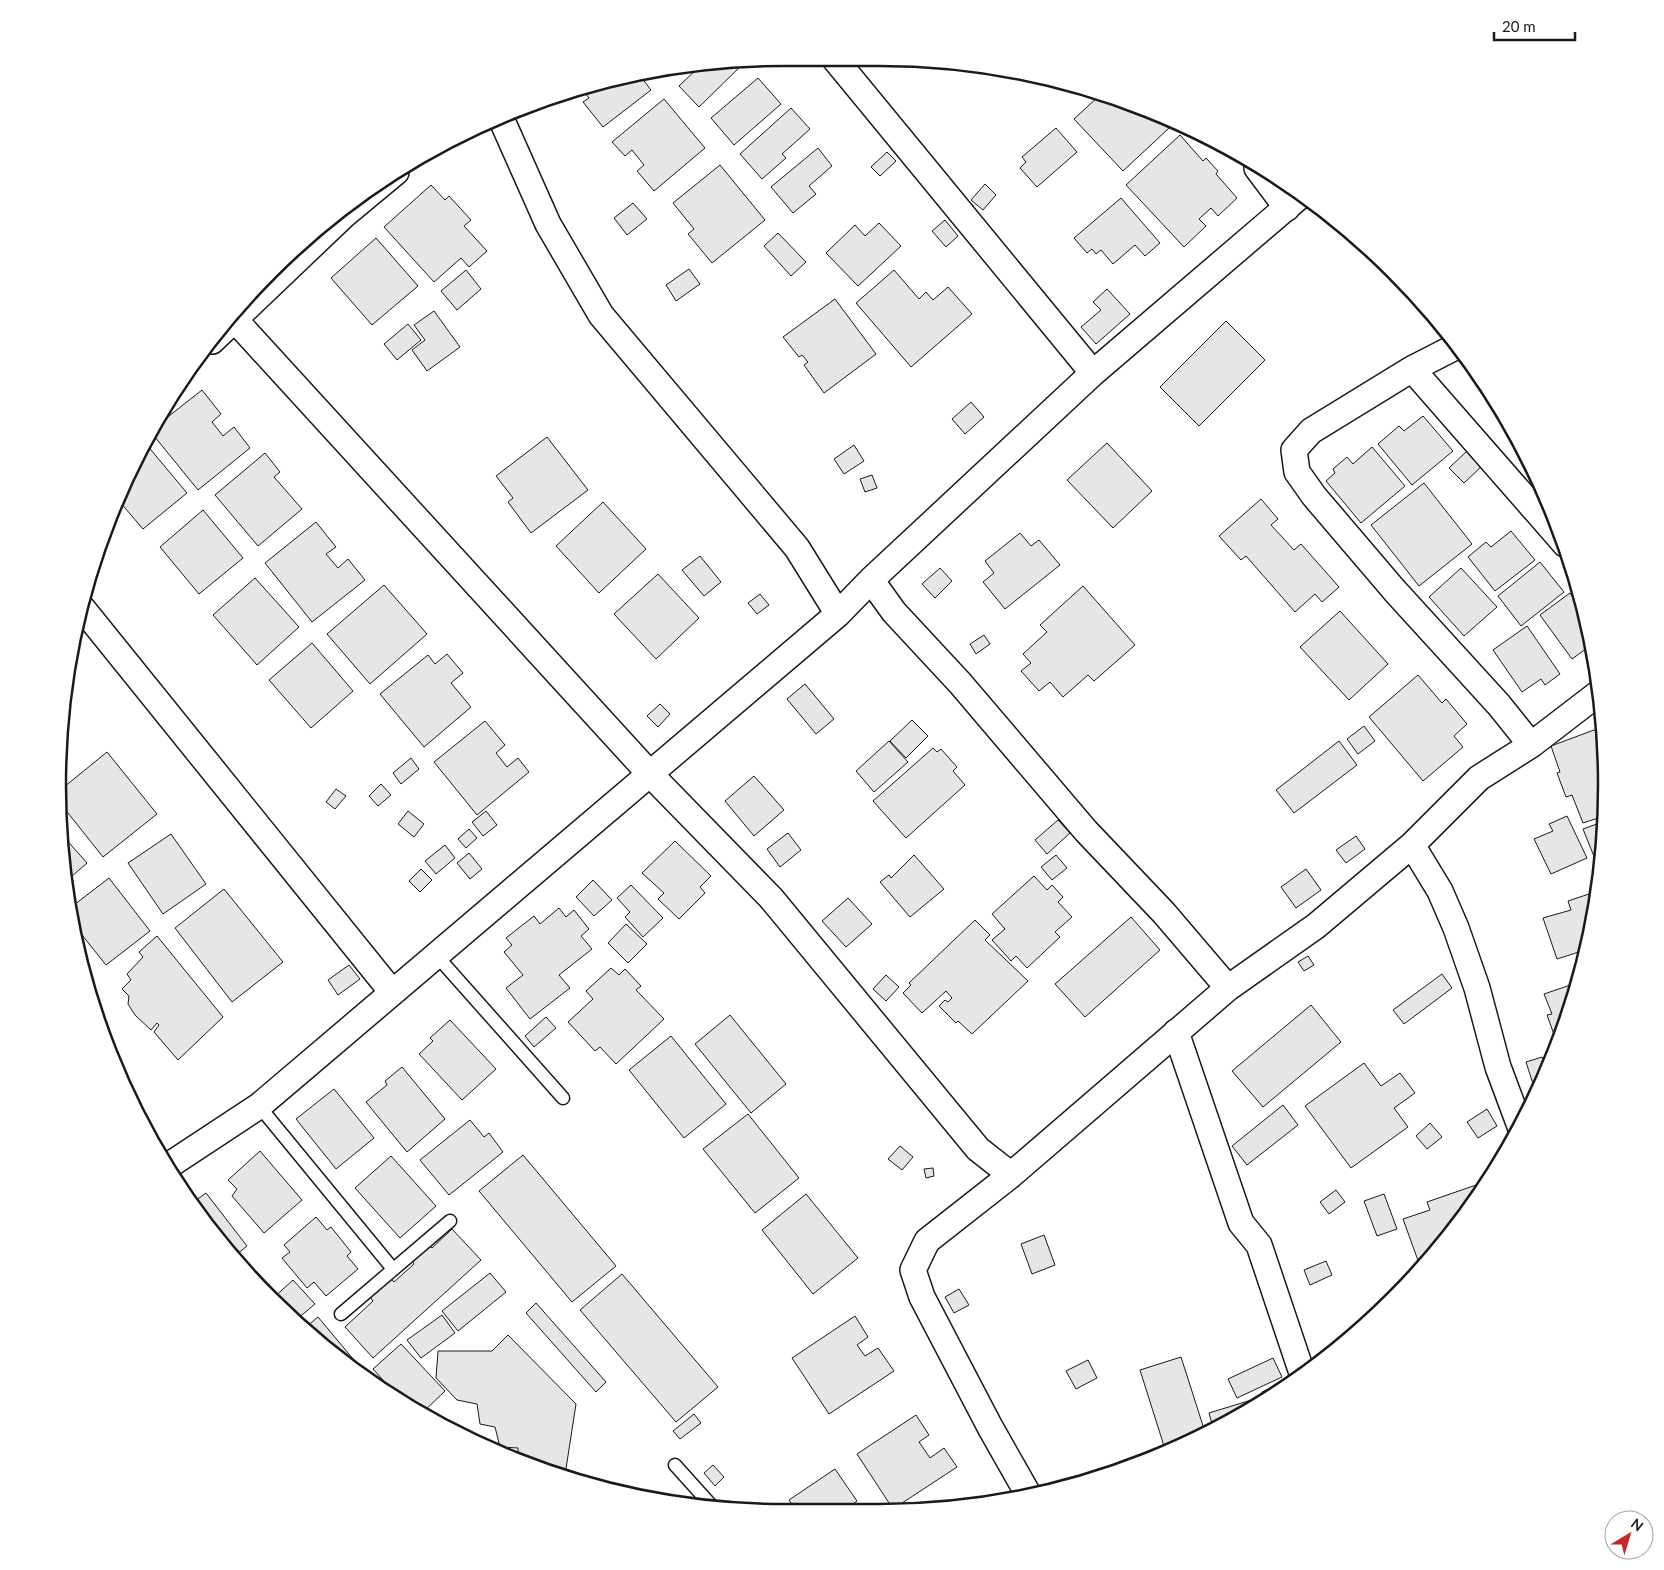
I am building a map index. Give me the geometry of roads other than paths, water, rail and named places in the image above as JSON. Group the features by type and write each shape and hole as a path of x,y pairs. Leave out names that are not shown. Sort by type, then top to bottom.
{"street":[{"path":"841,66 1093,373"},
{"path":"503,124 548,224 602,315 797,548 838,614"},
{"path":"174,1162 259,1106 838,614 871,580 1093,373 1294,202 1277,186"},
{"path":"240,317 327,231"},
{"path":"236,321 650,774 771,898 978,1149 1011,1176"},
{"path":"1450,349 1412,369 1311,431 1294,450 1297,472 1338,525 1499,705 1531,745"},
{"path":"1412,369 1549,526"},
{"path":"871,580 894,612 947,669 1086,831 1176,925 1228,988"},
{"path":"87,614 392,992"},
{"path":"1025,1489 990,1427 922,1297 913,1270 927,1241 1011,1176 1228,988 1316,926 1412,845 1479,778 1531,745 1593,698"},
{"path":"1412,845 1440,891 1456,928 1477,988 1498,1067 1516,1116"},
{"path":"1176,1032 1241,1223 1259,1245 1300,1367"}],"lane":[{"path":"436,955 563,1098"},
{"path":"259,1106 394,1269"},
{"path":"341,1314 450,1221"},
{"path":"675,1465 706,1499"}]}
